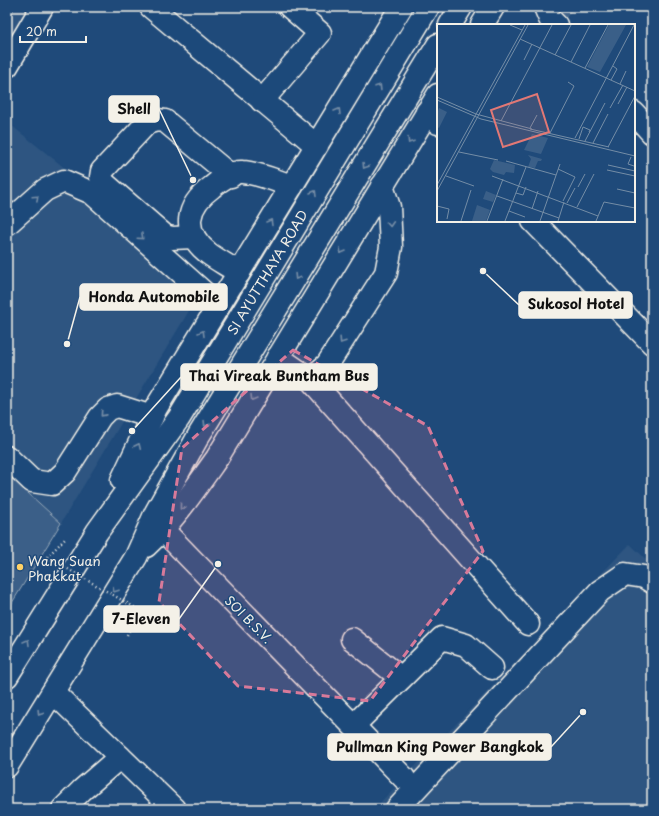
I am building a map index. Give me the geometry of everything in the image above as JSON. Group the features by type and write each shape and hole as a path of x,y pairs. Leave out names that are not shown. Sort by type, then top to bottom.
{"main road":[{"path":"7,66 42,7"},
{"path":"151,7 317,146"},
{"path":"262,101 320,33 290,7"},
{"name":"SI AYUTTHAYA ROAD","path":"97,532 152,417 402,7"},
{"name":"SI AYUTTHAYA ROAD","path":"7,676 97,532 179,418 358,120 428,7"},
{"path":"451,24 461,7"},
{"path":"483,24 493,7"},
{"path":"545,7 550,19 555,24"},
{"name":"SI AYUTTHAYA ROAD","path":"7,766 136,557 156,512 180,468 437,47"},
{"name":"SI AYUTTHAYA ROAD","path":"136,557 163,530 188,499 217,458 382,186 434,110"},
{"path":"635,114 652,132"},
{"path":"194,237 172,238 165,236 104,183 101,177 102,171 147,123 157,120 165,121 232,176"},
{"path":"239,273 207,252 194,237 189,216 194,204 204,192 220,180 240,172 292,186"},
{"path":"7,224 45,190 64,181 92,193 219,306"},
{"path":"310,379 327,364 386,273 391,247 389,207 382,186"},
{"path":"534,222 652,343"},
{"path":"278,356 310,379 528,624"},
{"path":"7,457 32,480 52,484 65,472 100,417 108,409 117,406 152,417"},
{"name":"SOI B.S.V.","path":"163,530 404,778"},
{"path":"397,809 600,591 625,574 644,577 652,582"},
{"path":"354,725 442,638 466,645 492,668"},
{"path":"352,639 401,678"},
{"path":"53,692 174,809"},
{"path":"63,809 82,790 120,757"}],"path":[{"path":"66,537 47,558 138,610 128,635"}],"highlighted area":[{"path":"293,350 428,426 483,551 370,701 238,686 159,602 182,448"}],"shaded area":[{"path":"7,7 39,7 7,62"},
{"path":"7,122 207,281 61,523 7,474"},
{"name":"Wang Suan Phakkat","path":"7,474 61,523 7,611"},
{"path":"630,544 652,565 652,809 374,809"}],"tunnel":[{"path":"563,7 570,13"}],"railway":[{"path":"7,18 13,7"}],"place":[{"name":"Shell","path":"193,180"},
{"name":"Sukosol Hotel","path":"483,271"},
{"name":"Honda Automobile","path":"67,344"},
{"name":"Thai Vireak Buntham Bus","path":"132,431"},
{"name":"7-Eleven","path":"218,564"},
{"name":"Wang Suan Phakkat","path":"20,567"},
{"name":"Pullman King Power Bangkok","path":"583,712"}]}
